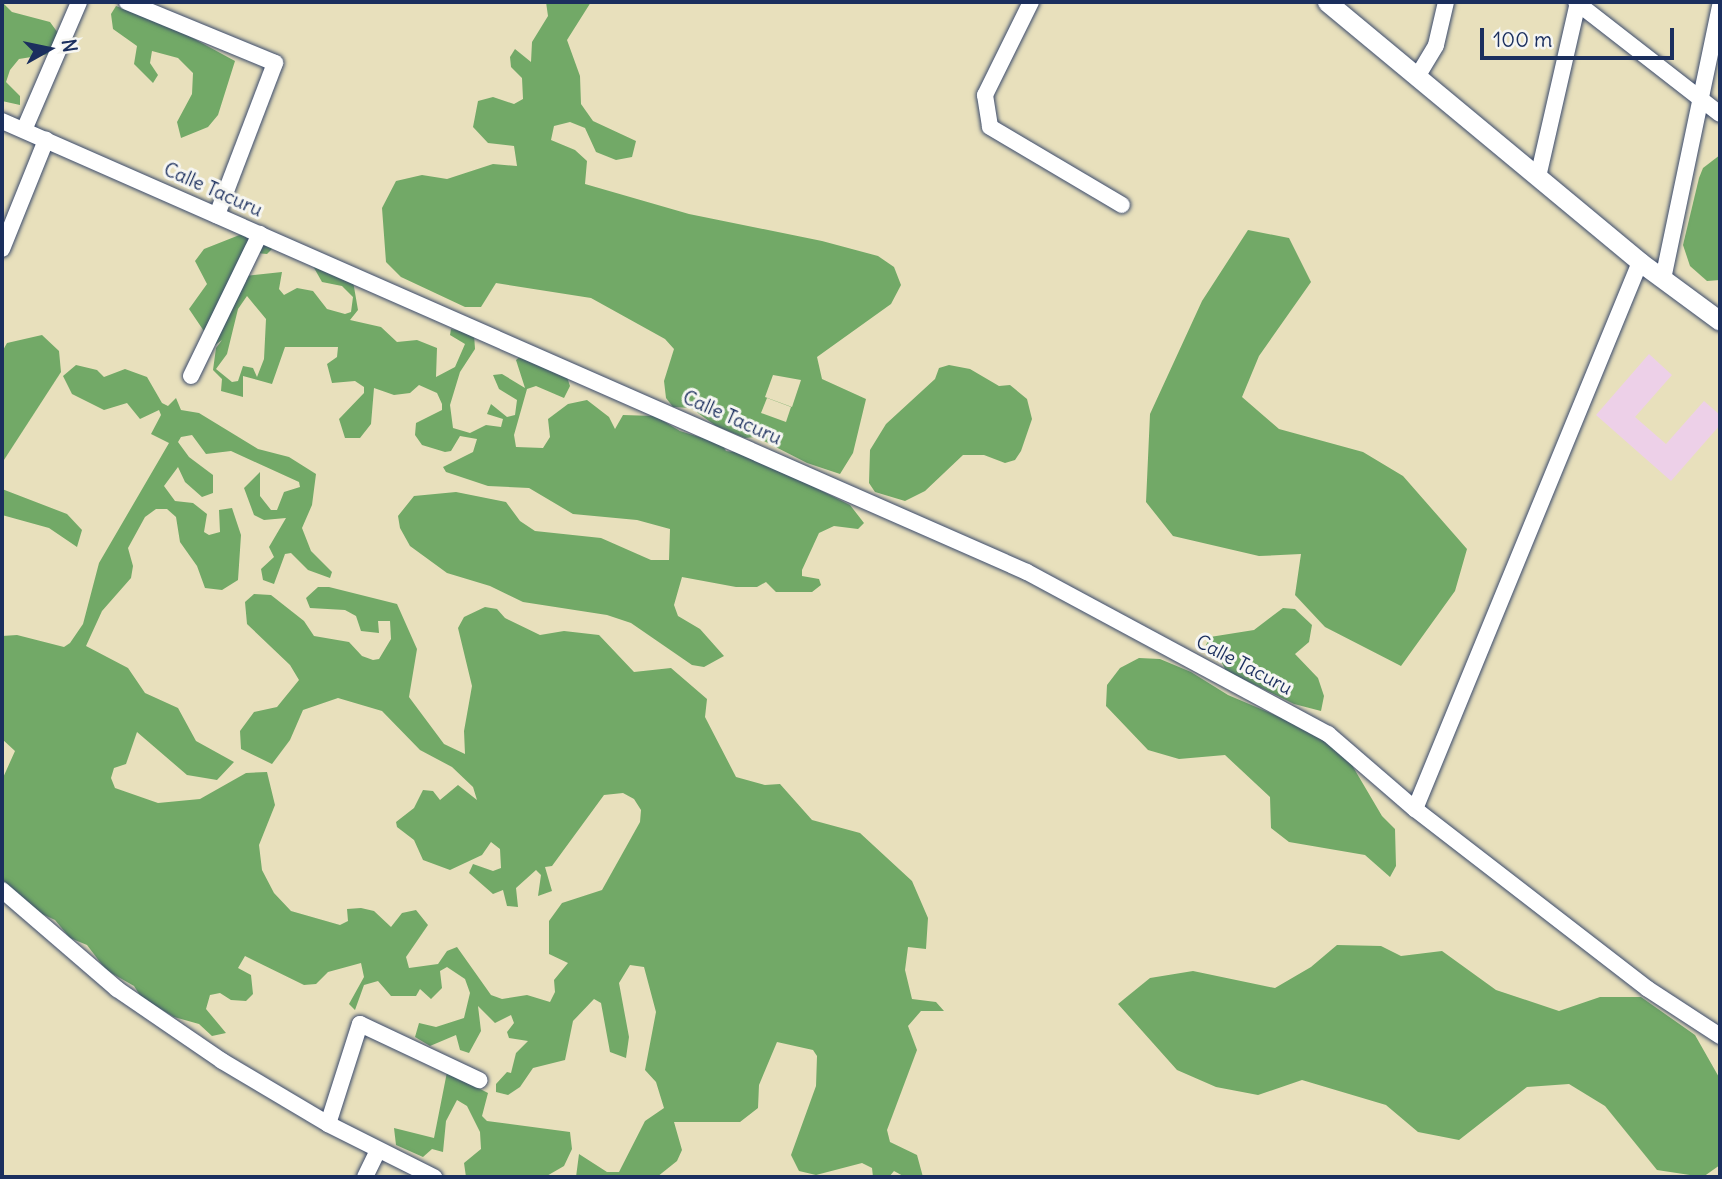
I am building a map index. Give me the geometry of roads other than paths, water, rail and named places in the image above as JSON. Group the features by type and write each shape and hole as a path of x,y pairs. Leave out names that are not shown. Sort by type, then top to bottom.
{"main road":[{"path":"1327,2 1640,262 1720,321"}],"street":[{"path":"24,130 79,2"},
{"path":"127,2 275,63 217,215"},
{"path":"1031,2 985,95 990,127 1122,205"},
{"path":"1418,77 1436,44 1446,2"},
{"path":"1538,177 1577,2 1720,114"},
{"path":"1663,279 1720,5"},
{"name":"Calle Tacuru","path":"2,121 1027,572 1328,734 1415,809 1648,989 1720,1036"},
{"path":"2,248 46,140"},
{"path":"191,376 260,234"},
{"path":"1415,809 1640,262"},
{"path":"2,890 117,989 222,1061 328,1124 435,1177"},
{"path":"328,1124 360,1024 479,1080"},
{"path":"365,1177 377,1150"}]}
